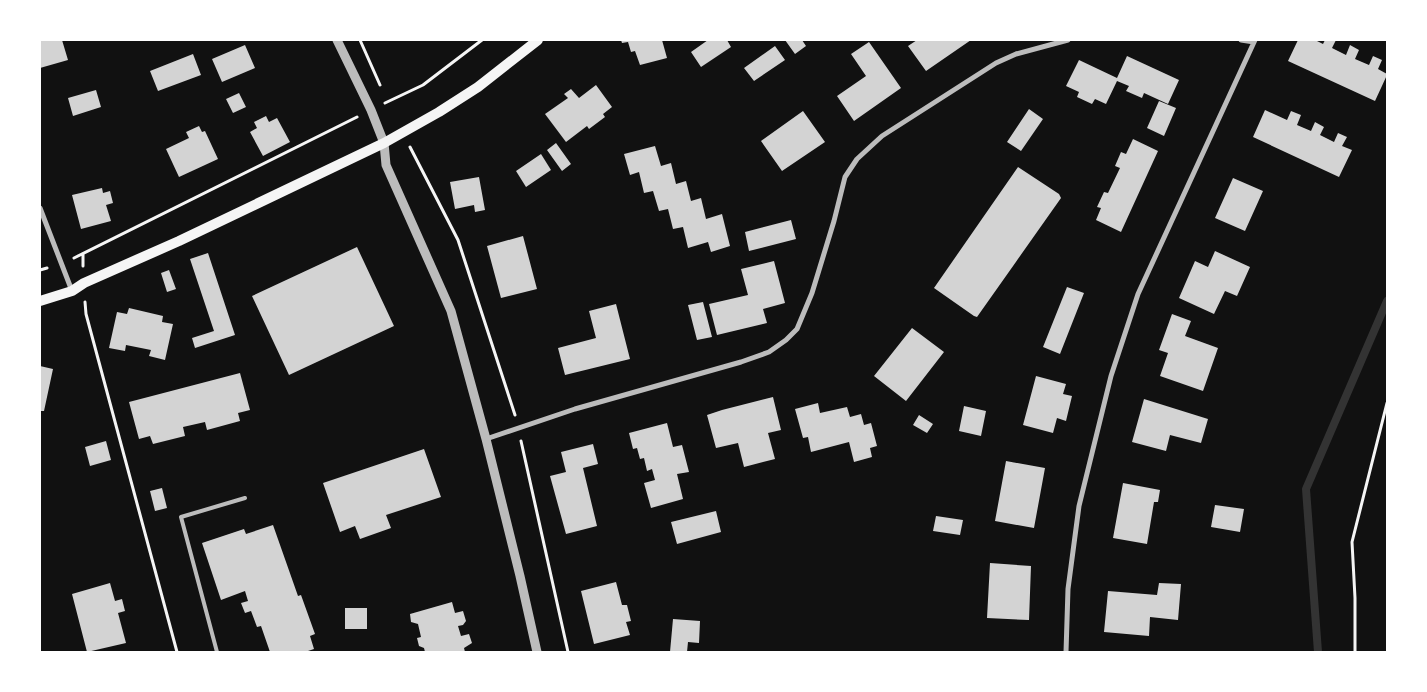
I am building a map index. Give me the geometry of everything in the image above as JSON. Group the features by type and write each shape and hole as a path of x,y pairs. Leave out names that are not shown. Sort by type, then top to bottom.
{"main road":[{"path":"40,301 72,291 84,283 179,241 384,142 439,112 478,86 538,40"}],"street":[{"path":"337,40 371,110 384,142 386,165 451,311 486,439 537,652"},
{"path":"486,439 575,409 742,362 769,352 786,340 797,329 812,293 845,178 857,160 882,136 996,63 1016,54 1068,40"},
{"path":"1066,652 1068,589 1079,506 1111,376 1138,294 1255,41 1241,40"},
{"path":"40,208 72,291"}],"lane":[{"path":"217,652 181,516 245,498"}],"path":[{"path":"360,40 383,93"},
{"path":"40,270 61,264 83,254 423,85 482,40"},
{"path":"387,102 458,240 518,427 568,652"},
{"path":"83,254 86,314 177,652"},
{"path":"1355,652 1352,542 1387,402"}],"building":[{"path":"40,40 62,40 68,60 40,68"},
{"path":"621,40 662,40 667,58 640,65 635,51 631,52 628,42 622,43"},
{"path":"708,40 727,40 731,47 701,67 691,52"},
{"path":"785,40 802,40 806,46 795,54"},
{"path":"917,40 971,40 926,71 908,46"},
{"path":"1298,40 1315,40 1323,44 1325,40 1336,40 1332,48 1346,55 1350,45 1359,50 1355,59 1369,65 1373,56 1382,60 1378,69 1387,75 1375,101 1288,61"},
{"path":"869,42 901,88 854,121 837,96 866,76 851,54"},
{"path":"245,45 255,68 222,82 212,59"},
{"path":"775,46 785,60 754,81 744,68"},
{"path":"193,54 201,75 158,91 150,71"},
{"path":"1127,56 1179,80 1168,104 1144,93 1142,98 1126,91 1129,86 1117,81 1106,104 1095,99 1092,104 1077,97 1079,92 1066,86 1079,60 1117,78"},
{"path":"596,85 612,107 603,114 605,117 589,129 587,126 566,142 545,114 568,98 564,94 571,89 579,98"},
{"path":"96,90 101,107 73,116 68,98"},
{"path":"239,93 246,107 233,113 226,99"},
{"path":"1159,101 1176,108 1164,136 1147,128"},
{"path":"1029,109 1043,119 1021,151 1007,142"},
{"path":"1265,110 1287,120 1291,111 1301,115 1297,125 1311,131 1315,122 1324,127 1320,135 1334,142 1338,133 1347,137 1342,146 1352,150 1339,177 1253,137"},
{"path":"803,111 825,142 782,171 761,141"},
{"path":"266,116 269,122 277,118 290,142 263,156 250,132 257,128 254,122"},
{"path":"199,126 202,132 205,131 218,159 179,177 166,149 189,138 186,132"},
{"path":"1133,139 1158,151 1121,232 1096,220 1101,208 1097,207 1104,192 1108,193 1120,168 1115,166 1121,152 1126,154"},
{"path":"556,143 571,164 562,171 547,150"},
{"path":"655,146 661,166 671,163 676,184 686,181 691,201 701,198 706,219 722,214 730,246 711,252 708,242 688,248 683,227 673,229 668,209 659,211 653,191 644,193 639,172 630,175 624,154"},
{"path":"541,154 551,170 526,187 516,171"},
{"path":"1018,167 1059,194 1061,198 977,317 934,288"},
{"path":"479,177 485,210 475,212 474,205 455,209 450,182"},
{"path":"1233,178 1263,191 1245,231 1215,218"},
{"path":"102,188 103,193 110,191 113,203 106,205 111,221 81,229 72,195"},
{"path":"791,220 796,239 749,251 745,232"},
{"path":"523,236 537,289 501,298 487,246"},
{"path":"357,247 394,326 289,375 252,296"},
{"path":"1215,251 1250,267 1237,296 1225,291 1214,314 1179,298 1195,261 1208,267"},
{"path":"208,253 235,335 195,348 192,338 214,331 190,259"},
{"path":"774,261 785,303 763,309 767,323 717,335 709,304 748,295 741,269"},
{"path":"169,270 176,289 167,292 161,273"},
{"path":"1067,287 1084,293 1060,354 1043,347"},
{"path":"703,302 712,337 697,340 688,305"},
{"path":"616,304 630,359 565,375 558,348 596,338 589,311"},
{"path":"129,308 163,316 162,322 173,324 165,360 149,356 151,350 126,345 125,351 109,348 117,312 127,314"},
{"path":"1172,314 1191,321 1185,336 1218,348 1203,391 1160,376 1168,353 1159,350"},
{"path":"912,328 944,352 906,401 874,376"},
{"path":"40,366 53,369 44,411 40,411"},
{"path":"240,373 250,410 238,413 240,421 207,430 205,422 183,427 185,436 153,444 150,436 139,439 129,402"},
{"path":"1036,376 1066,384 1063,394 1072,396 1066,421 1057,418 1053,433 1023,425"},
{"path":"773,397 781,430 768,433 775,459 744,467 738,443 716,448 707,415"},
{"path":"1144,399 1208,419 1201,443 1170,435 1166,451 1132,442"},
{"path":"818,403 820,413 847,407 850,417 861,414 864,425 871,423 877,446 870,448 872,457 854,462 849,442 811,452 808,437 803,438 795,409"},
{"path":"964,406 986,411 981,436 959,431"},
{"path":"919,415 933,424 927,433 913,425"},
{"path":"667,423 673,447 682,445 689,472 677,474 683,499 651,508 644,483 655,480 652,469 647,471 644,458 640,459 637,448 633,449 629,433"},
{"path":"106,441 111,460 90,466 85,447"},
{"path":"593,444 598,464 583,468 597,526 566,534 550,476 566,472 561,452"},
{"path":"424,449 441,497 386,515 391,528 360,539 355,526 340,532 323,483"},
{"path":"1006,461 1045,468 1034,528 995,521"},
{"path":"1123,483 1160,490 1158,502 1154,502 1147,544 1113,538"},
{"path":"162,488 167,508 155,511 150,491"},
{"path":"1215,505 1244,509 1240,532 1211,527"},
{"path":"716,511 721,532 677,544 671,522"},
{"path":"936,516 963,520 960,535 933,531"},
{"path":"273,525 298,596 301,595 315,634 310,636 314,649 305,652 270,652 261,626 257,627 251,611 245,613 241,603 248,601 245,591 221,600 202,543 244,529 246,534"},
{"path":"990,563 1031,566 1029,620 987,618"},
{"path":"616,582 622,605 627,605 631,621 626,622 630,635 594,644 581,591"},
{"path":"110,583 115,601 122,599 125,611 118,613 126,643 87,652 72,594"},
{"path":"1159,583 1181,584 1178,620 1150,617 1149,636 1104,632 1108,591 1157,595"},
{"path":"452,602 455,613 463,611 466,621 463,625 458,626 461,636 469,634 472,643 464,648 465,652 425,652 424,648 419,646 417,638 421,637 418,624 411,622 410,614"},
{"path":"345,608 367,608 367,629 345,629"},
{"path":"673,619 700,621 699,643 688,642 687,652 670,652"}],"waterway":[{"path":"1318,652 1306,489 1387,301"}]}
